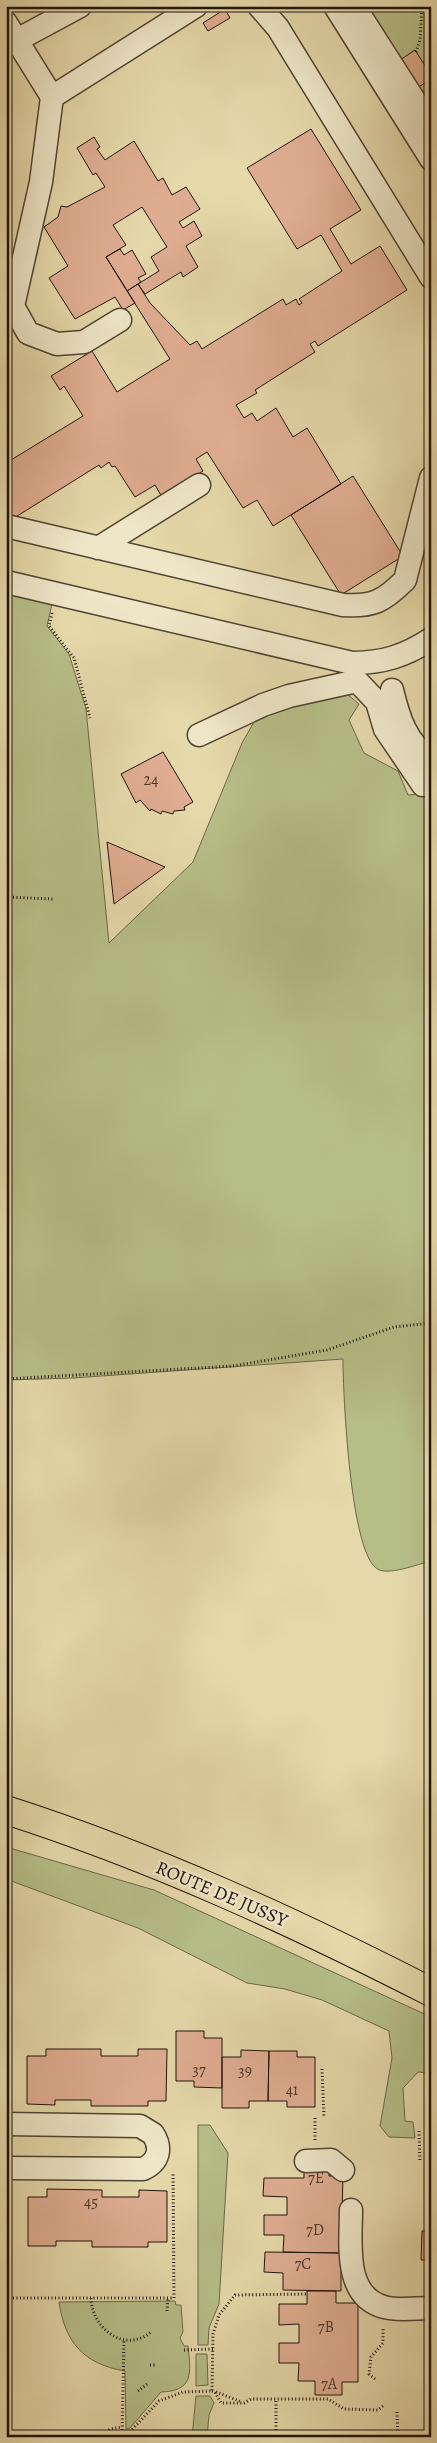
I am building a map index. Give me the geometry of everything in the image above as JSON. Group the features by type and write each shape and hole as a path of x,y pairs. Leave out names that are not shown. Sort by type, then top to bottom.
{"main road":[{"name":"ROUTE DE JUSSY","path":"6,1810 110,1847 196,1881 298,1926 431,1992"}],"street":[{"path":"80,6 10,36 52,97 41,182 9,308 28,333 57,344 84,342 120,320"},
{"path":"52,97 196,6"},
{"path":"259,6 278,28 431,277"},
{"path":"335,6 431,159"},
{"path":"354,6 425,117 431,120"},
{"path":"6,526 343,605 369,605 376,603 393,592 404,580 410,566 431,478"},
{"path":"98,548 200,485"},
{"path":"6,582 352,663 375,662 398,657 431,639"},
{"path":"199,735 263,705 289,696 357,681 377,702 385,728 423,785 431,784"},
{"path":"392,690 404,732 417,750 431,760"},
{"path":"6,2124 140,2126 153,2134 158,2150 158,2155 152,2164 143,2169 6,2168"},
{"path":"306,2161 332,2160 343,2170"},
{"path":"350,2210 352,2267 360,2290 374,2303 384,2307 431,2308"}],"path":[{"path":"416,52 420,40 422,6"},
{"path":"53,610 49,626 74,658 90,718"},
{"path":"6,897 53,899"},
{"path":"6,1379 233,1366 327,1350 394,1327 431,1323"},
{"path":"322,2069 324,2118"},
{"path":"419,2131 420,2162"},
{"path":"6,2298 174,2298 174,2183 170,2150 158,2150"},
{"path":"307,2294 235,2295 219,2315 213,2334 213,2391 221,2403 244,2403 252,2399 328,2399 344,2409 378,2410 382,2406"},
{"path":"91,2298 92,2311 102,2328 114,2336 124,2340 143,2338 151,2332"},
{"path":"167,2311 168,2298"},
{"path":"124,2340 122,2427 124,2437"},
{"path":"374,2379 369,2374 371,2357 379,2348"},
{"path":"184,2350 213,2349"},
{"path":"150,2365 156,2365"},
{"path":"138,2390 148,2384"},
{"path":"124,2437 159,2401 182,2392 213,2391 244,2403"},
{"path":"276,2399 276,2437"},
{"path":"397,2412 398,2437"},
{"path":"101,2437 110,2429 122,2427"}],"green space":[{"path":"365,6 431,6 431,104 419,95"},
{"path":"6,589 53,599 47,626 69,654 86,709 109,943 193,862 242,743 258,715 346,693 359,704 349,720 364,753 398,771 408,795 431,793 431,1561 394,1571 387,1571 376,1568 367,1555 354,1502 344,1404 343,1359 73,1378 6,1380"},
{"path":"6,1847 154,1890 431,2017 431,2073 418,2072 403,2088 405,2121 413,2122 415,2138 389,2137 380,2126 392,2058 389,2031 322,2000 285,1989 247,1983 138,1928 6,1879"},
{"path":"198,2125 210,2125 228,2153 219,2304 209,2328 208,2345 198,2345"},
{"path":"175,2301 176,2305 181,2305 183,2332 180,2338 184,2346 188,2346 190,2364 188,2379 180,2388 161,2392 130,2428 126,2429 125,2371 98,2363 79,2349 66,2329 59,2302"},
{"path":"196,2354 207,2354 208,2385 196,2386"},
{"path":"196,2396 210,2396 214,2403 209,2415 207,2437 192,2437"}],"building":[{"path":"225,9 230,18 208,31 203,23"},
{"path":"415,50 431,75 431,79 417,88 400,60"},
{"path":"311,129 361,210 330,229 351,264 380,246 407,290 318,346 315,341 310,344 315,352 255,390 257,393 236,405 244,418 252,413 257,421 276,408 293,437 307,428 341,484 273,526 257,500 243,508 207,452 196,459 203,471 162,497 155,485 135,497 115,466 112,467 109,462 101,468 99,465 14,518 6,506 6,463 83,416 64,386 60,390 51,376 92,351 117,392 170,359 127,291 138,284 150,303 190,345 197,341 202,349 283,299 286,305 296,299 299,305 302,303 299,299 342,271 321,235 297,249 247,168"},
{"path":"94,137 100,147 97,149 105,160 134,141 158,181 163,178 172,195 186,187 200,209 179,222 183,228 194,221 202,236 186,246 198,267 183,277 181,272 145,294 138,284 159,271 151,257 167,247 142,207 113,225 126,245 106,257 135,303 123,310 115,297 75,319 49,278 68,266 44,227 58,217 61,206 67,207 105,187 96,173 93,175 77,148"},
{"path":"120,249 124,255 132,250 146,274 138,278 141,282 127,291 106,257"},
{"path":"353,476 403,556 341,595 291,515"},
{"path":"163,752 193,802 184,807 185,810 174,811 173,814 162,811 161,814 151,809 150,811 140,800 136,803 121,774"},
{"path":"107,842 165,867 114,904"},
{"path":"176,2031 204,2031 204,2038 222,2038 222,2088 194,2087 194,2081 176,2081"},
{"path":"46,2049 101,2049 101,2056 138,2056 138,2049 167,2049 166,2101 148,2101 148,2106 91,2106 91,2100 55,2100 55,2105 27,2104 27,2056 46,2056"},
{"path":"241,2050 269,2051 268,2101 249,2101 249,2108 222,2108 222,2057 241,2057"},
{"path":"269,2051 297,2051 297,2057 315,2057 315,2107 287,2107 287,2101 268,2101"},
{"path":"304,2165 329,2166 329,2176 343,2176 341,2253 283,2252 284,2235 264,2235 264,2215 287,2215 287,2197 263,2196 264,2178 304,2178"},
{"path":"47,2189 102,2190 102,2197 139,2197 139,2190 167,2191 167,2242 148,2242 148,2247 92,2247 92,2241 56,2241 56,2246 28,2246 28,2197 47,2197"},
{"path":"422,2231 431,2231 431,2260 421,2260"},
{"path":"265,2252 341,2253 341,2291 283,2290 283,2273 264,2272"},
{"path":"307,2291 336,2291 336,2303 358,2303 358,2382 342,2382 342,2395 315,2395 315,2381 298,2381 299,2363 279,2363 279,2343 299,2343 299,2324 279,2325 279,2304 307,2304"}]}
